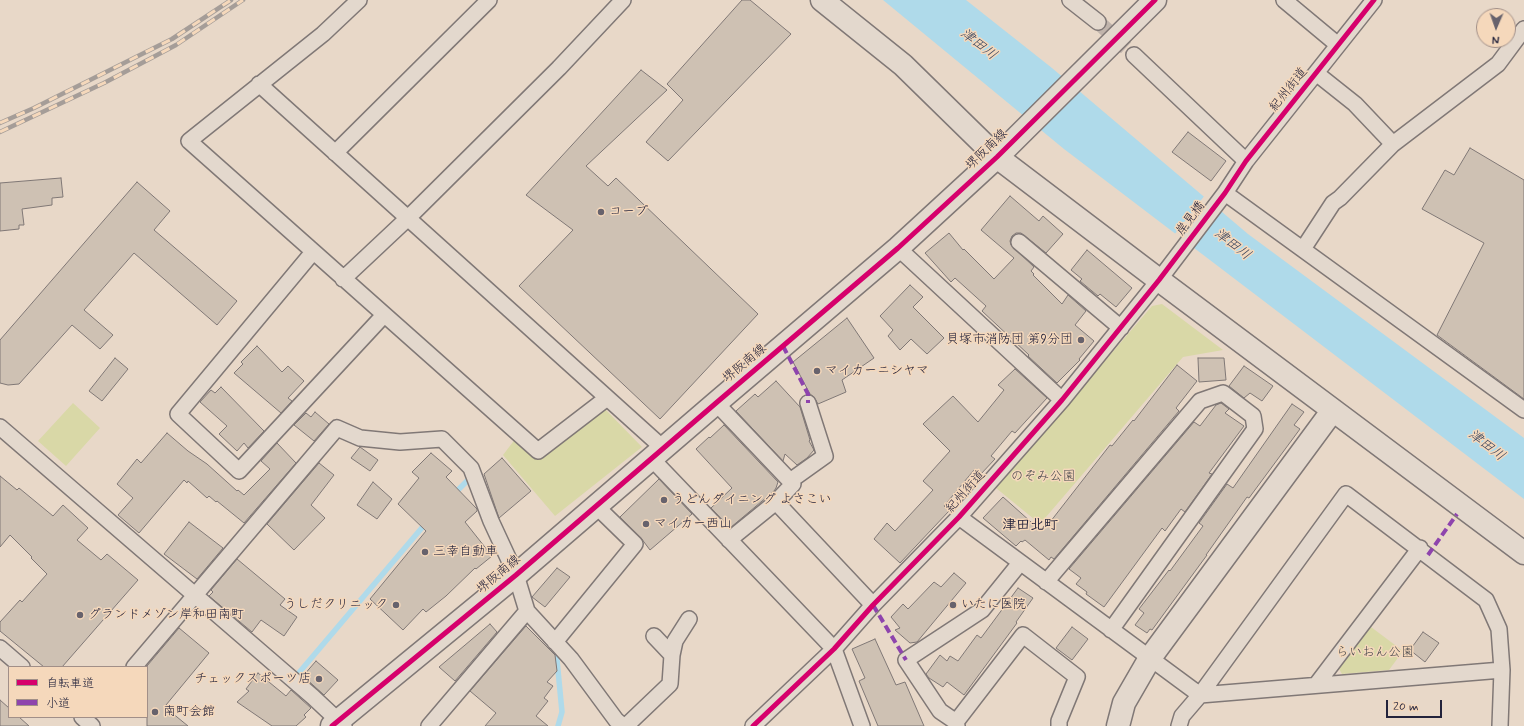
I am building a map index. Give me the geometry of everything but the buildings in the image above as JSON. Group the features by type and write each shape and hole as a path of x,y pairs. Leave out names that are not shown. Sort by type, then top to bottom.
{"street":[{"path":"358,0 323,34 189,141 384,316 538,451 607,398"},
{"path":"335,153 488,0"},
{"path":"343,279 408,218 559,68 623,0"},
{"path":"822,0 903,65 997,157 1524,553"},
{"path":"1070,0 1098,22"},
{"name":"堺阪南線","path":"338,724 516,575 898,248 997,157 1155,0"},
{"path":"1284,0 1338,46"},
{"name":"紀州街道","path":"1224,194 1246,161 1374,0"},
{"path":"1303,249 1333,203 1340,198 1393,144 1498,64 1524,29"},
{"path":"1134,55 1246,161"},
{"path":"1316,73 1356,104 1393,144"},
{"path":"259,84 607,398 657,453 729,540 834,649 862,726"},
{"path":"1224,194 1303,249 1524,410"},
{"name":"岸見橋","path":"1177,256 1224,194"},
{"path":"1019,242 1121,328"},
{"path":"898,248 1062,400"},
{"path":"313,252 178,414 239,472 384,316"},
{"name":"紀州街道","path":"753,726 834,649 873,605 959,517 1062,400 1177,256"},
{"path":"1046,582 1200,401 1223,393 1253,416 1255,430 1111,630"},
{"path":"716,403 793,484 776,502 729,540"},
{"path":"790,480 825,456 808,403"},
{"path":"1118,726 1124,703 1150,658 1333,410"},
{"path":"0,428 313,697 338,724"},
{"path":"135,666 337,428 360,438 400,442 442,439 471,468 490,521 516,575 527,611 571,659 616,720 625,726 670,684 672,655 675,641 689,619"},
{"path":"1179,726 1182,716 1200,695 1346,494 1420,548 1486,600 1499,629 1502,670 1500,726"},
{"path":"776,502 873,605"},
{"path":"555,642 635,544 596,506"},
{"path":"959,517 1200,695 1502,670"},
{"path":"1316,685 1420,548"},
{"path":"1020,563 982,610 906,660 940,711 956,724 1023,635 1077,677 1059,721 1059,726"},
{"path":"429,726 527,611"},
{"path":"654,636 672,655"},
{"path":"0,648 21,666"}],"green space":[{"name":"のぞみ公園","path":"1162,304 1223,350 1183,357 1040,524 996,488 1152,306"},
{"path":"73,403 100,428 66,466 38,441"},
{"path":"603,407 642,447 555,516 503,455 516,438 540,457"},
{"name":"らいおん公園","path":"1371,627 1403,651 1389,670 1342,674 1339,669"}],"water":[{"name":"津田川","path":"883,0 966,0 1052,68 1248,234 1524,438 1524,499 1064,149"}],"pier":[{"path":"1205,195 1223,210 1192,249 1174,235"}],"waterway":[{"path":"454,494 467,481"},
{"path":"297,675 426,523"},
{"path":"555,648 562,712 558,726"}],"tunnel":[{"path":"1098,22 1134,55"}],"railway":[{"path":"0,123 34,108 172,39 231,0"},
{"path":"0,132 104,83 176,45 243,0"}],"marked path":[{"path":"783,346 808,394 808,403"},
{"path":"1428,555 1457,514"},
{"path":"873,605 906,660"}],"cycle path":[{"path":"332,726 516,575 898,248 997,157 1155,0"},
{"path":"753,726 834,649 873,605 959,517 1062,400 1159,280 1225,193 1246,161 1374,0"}],"place":[{"name":"コープ","path":"601,212"},
{"name":"貝塚市消防団 第9分団","path":"1081,340"},
{"name":"マイカーニシヤマ","path":"817,371"},
{"name":"うどんダイニング よさこい","path":"664,500"},
{"name":"マイカー西山","path":"646,524"},
{"name":"三幸自動車","path":"425,552"},
{"name":"うしだクリニック","path":"396,605"},
{"name":"いたに医院","path":"953,605"},
{"name":"グランドメゾン岸和田南町","path":"80,615"},
{"name":"チェックスポーツ店","path":"319,679"},
{"name":"南町会館","path":"155,712"}],"district":[{"name":"津田北町","path":"1030,526"}]}
